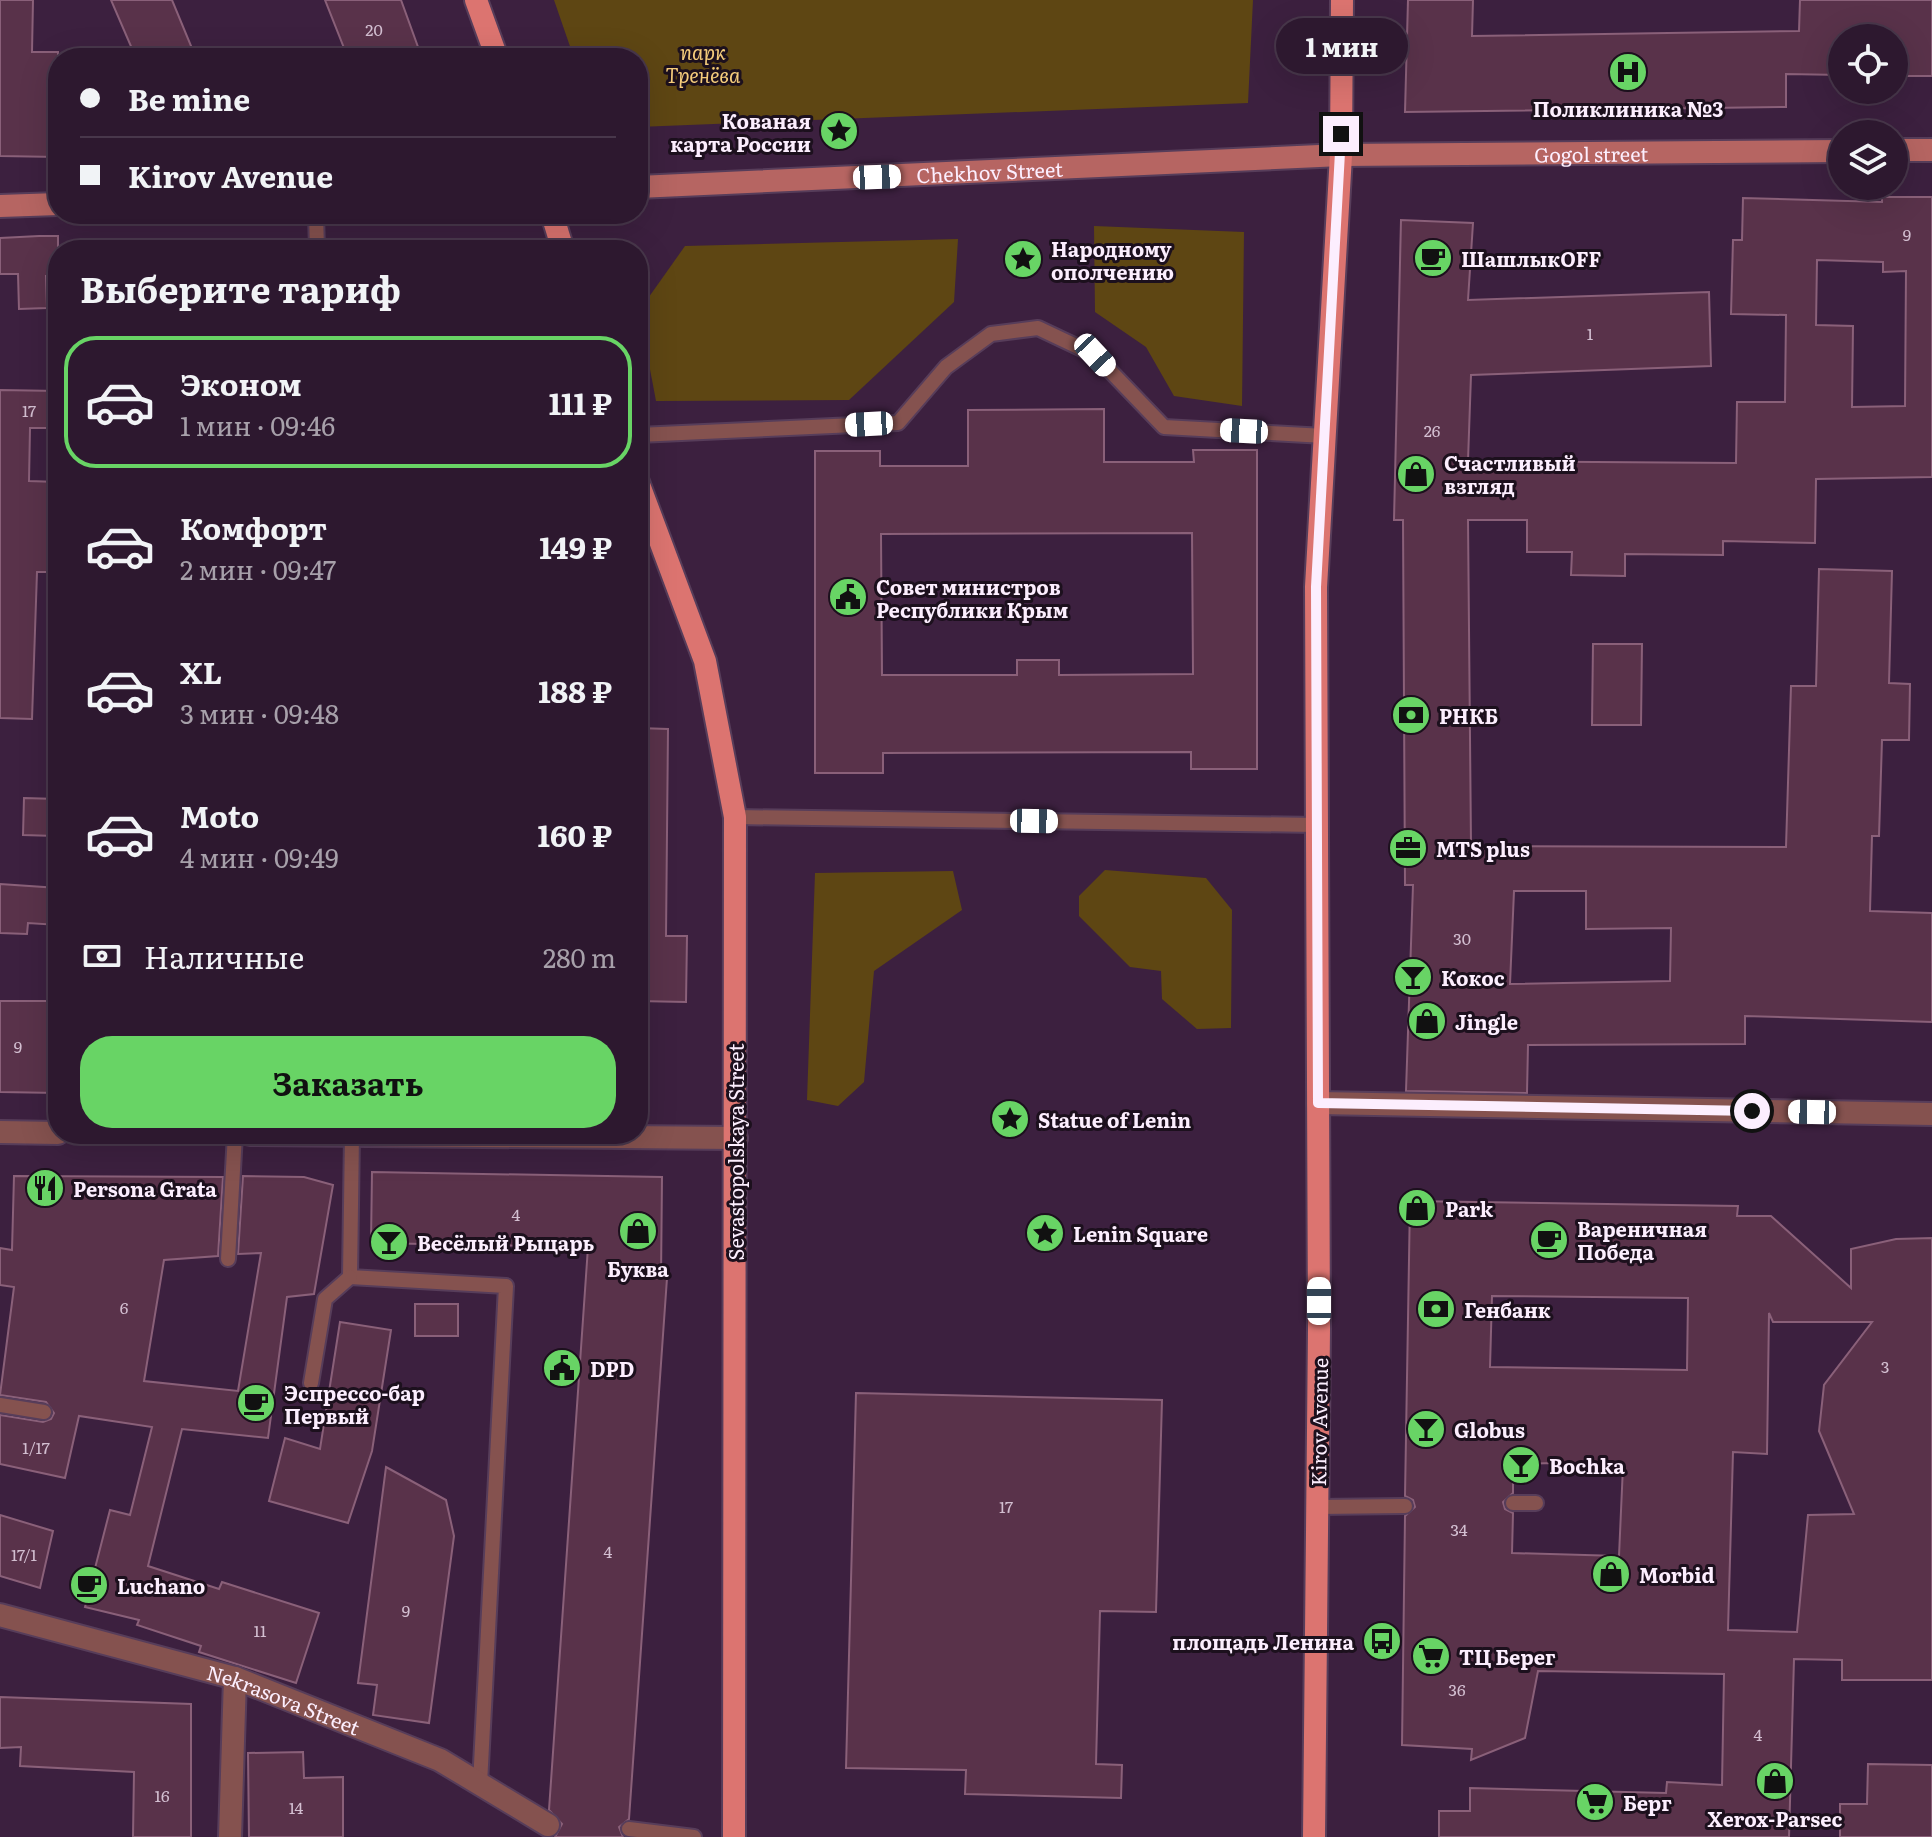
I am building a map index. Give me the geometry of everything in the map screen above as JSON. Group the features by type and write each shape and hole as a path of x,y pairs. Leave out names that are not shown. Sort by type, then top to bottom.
{"main road":[{"path":"476,0 493,48"},
{"name":"Kirov Avenue","path":"1314,1837 1318,1103 1316,587 1341,155 1342,0"},
{"path":"1908,150 1932,150"},
{"name":"Gogol street","path":"1341,155 1828,151"},
{"name":"Chekhov Street","path":"648,187 1341,155"},
{"path":"0,206 48,204"},
{"name":"Sevastopolskaya Street","path":"648,509 705,661 735,817 734,1837"}],"street":[{"path":"1318,1103 1932,1114"},
{"path":"0,1132 48,1133"},
{"path":"648,1137 736,1138"},
{"name":"Nekrasova Street","path":"0,1615 235,1678 440,1760 548,1825"},
{"path":"230,1837 235,1678"}],"lane":[{"path":"648,435 898,423 946,367 991,334 1038,328 1095,355 1164,427 1325,436"},
{"path":"735,817 1317,825"},
{"path":"228,1259 234,1144"},
{"path":"350,1277 352,1144"},
{"path":"311,1383 325,1299 350,1277 506,1286 480,1784"},
{"path":"0,1405 44,1412"},
{"path":"1513,1503 1536,1503"},
{"path":"1317,1507 1405,1506"},
{"path":"629,1829 694,1837"}],"green space":[{"name":"парк Тренёва","path":"554,0 1253,0 1248,103 648,127 648,48 571,48"},
{"path":"1094,226 1244,232 1242,406 1174,396 1146,347 1095,312"},
{"path":"958,239 954,302 849,400 656,401 648,359 648,298 685,246"},
{"path":"1105,870 1206,878 1232,910 1231,1028 1197,1029 1162,999 1161,971 1130,967 1079,916 1079,896"},
{"path":"953,871 962,910 874,971 864,1082 838,1106 807,1100 815,873"}],"building":[{"path":"0,0 33,0 32,52 48,52 48,157 0,156"},
{"path":"111,0 172,0 192,48 132,48"},
{"path":"325,0 401,0 418,48 344,48"},
{"name":"Поликлиника №3","path":"1408,0 1473,0 1472,36 1799,31 1800,0 1932,0 1932,76 1908,76 1908,24 1828,24 1828,75 1786,74 1786,107 1405,112"},
{"path":"1932,197 1932,477 1816,479 1815,543 1723,541 1723,555 1625,554 1625,576 1571,575 1572,552 1527,552 1527,520 1468,520 1471,846 1786,847 1791,686 1816,686 1819,569 1892,571 1889,683 1910,684 1909,740 1882,740 1879,836 1872,836 1870,911 1932,913 1932,1022 1745,1016 1745,1044 1528,1045 1527,1093 1406,1091 1413,885 1405,885 1403,520 1394,520 1401,220 1473,223 1468,300 1709,292 1711,366 1471,375 1468,461 1736,463 1737,402 1785,402 1786,315 1731,314 1733,240 1742,240 1743,198 1882,202","holes":["1817,260 1883,262 1883,272 1906,271 1905,406 1852,407 1853,326 1816,325","1514,891 1586,891 1586,929 1671,928 1670,981 1510,984"]},
{"path":"58,236 58,240 48,240 47,308 19,309 18,274 0,274 0,238"},
{"path":"0,390 48,391 48,428 30,428 29,481 48,482 48,572 37,572 32,719 0,718"},
{"name":"Совет министров Республики Крым","path":"1104,409 1104,462 1194,462 1193,450 1257,450 1257,769 1191,769 1191,752 883,753 883,773 815,773 815,451 880,451 880,466 968,466 968,410","holes":["1192,533 1193,674 1059,675 1059,660 1017,660 1017,675 882,675 881,534"]},
{"path":"1593,644 1642,644 1641,725 1592,725"},
{"path":"648,728 668,729 666,936 687,936 686,1002 648,1001"},
{"path":"24,798 48,799 48,836 23,835"},
{"path":"0,884 48,887 48,924 28,923 27,934 0,933"},
{"path":"0,1001 48,1001 48,1093 0,1092"},
{"path":"372,1172 662,1177 661,1278 667,1278 629,1819 619,1827 623,1837 555,1837 562,1824 549,1810 588,1247 371,1243"},
{"path":"14,1176 223,1177 218,1256 164,1260 144,1381 238,1391 261,1253 238,1254 243,1176 304,1177 333,1185 314,1294 287,1297 268,1438 182,1429 148,1566 219,1589 222,1582 319,1613 296,1683 199,1652 201,1646 137,1625 139,1620 85,1607 110,1510 130,1515 152,1427 79,1416 65,1478 0,1464 0,1415 43,1422 51,1419 54,1413 46,1402 0,1395 14,1287 0,1285 0,1248 12,1250"},
{"path":"1410,1201 1738,1206 1737,1216 1771,1216 1851,1288 1851,1249 1896,1239 1932,1238 1932,1680 1842,1680 1842,1660 1794,1659 1789,1837 1439,1837 1439,1811 1470,1811 1470,1788 1666,1793 1667,1782 1722,1785 1724,1674 1538,1671 1525,1738 1471,1760 1472,1749 1402,1745 1405,1516 1415,1507 1413,1500 1405,1496","holes":["1492,1296 1688,1298 1687,1370 1490,1367","1769,1313 1773,1322 1872,1322 1824,1385 1819,1431 1854,1514 1808,1515 1797,1632 1728,1630 1733,1452 1767,1454","1513,1464 1623,1466 1619,1556 1512,1553 1513,1513 1505,1509 1503,1502 1513,1493"]},
{"path":"415,1304 458,1304 458,1336 415,1336"},
{"path":"340,1322 391,1330 372,1451 348,1523 269,1501 285,1438 320,1449"},
{"path":"856,1393 1162,1400 1156,1612 1100,1611 1096,1764 1122,1765 1121,1798 965,1794 966,1770 846,1768"},
{"path":"386,1467 446,1500 454,1536 429,1723 373,1715 377,1685 358,1683"},
{"path":"0,1515 53,1531 40,1588 0,1576"},
{"path":"0,1697 191,1704 191,1837 133,1837 134,1772 20,1766 21,1747 0,1748"},
{"path":"303,1752 304,1778 343,1777 343,1837 249,1837 248,1753"},
{"path":"1868,1764 1932,1765 1932,1837 1840,1837 1840,1804 1867,1804"}],"place":[{"name":"Поликлиника №3","path":"1628,72"},
{"name":"Кованая карта России","path":"839,131"},
{"name":"ШашлыкOFF","path":"1433,258"},
{"name":"Народному ополчению","path":"1023,259"},
{"name":"Счастливый взгляд","path":"1416,474"},
{"name":"Совет министров Республики Крым","path":"848,597"},
{"name":"РНКБ","path":"1411,715"},
{"name":"MTS plus","path":"1408,848"},
{"name":"Кокос","path":"1413,977"},
{"name":"Jingle","path":"1427,1021"},
{"name":"Statue of Lenin","path":"1010,1119"},
{"name":"Persona Grata","path":"45,1188"},
{"name":"Park","path":"1417,1208"},
{"name":"Буква","path":"638,1231"},
{"name":"Lenin Square","path":"1045,1233"},
{"name":"Вареничная Победа","path":"1549,1240"},
{"name":"Весёлый Рыцарь","path":"389,1242"},
{"name":"Генбанк","path":"1436,1309"},
{"name":"DPD","path":"562,1368"},
{"name":"Эспрессо-бар Первый","path":"256,1403"},
{"name":"Globus","path":"1426,1429"},
{"name":"Bochka","path":"1521,1465"},
{"name":"Morbid","path":"1611,1574"},
{"name":"Luchano","path":"89,1585"},
{"name":"площадь Ленина","path":"1382,1641"},
{"name":"ТЦ Берег","path":"1431,1656"},
{"name":"Xerox-Parsec","path":"1775,1781"},
{"name":"Берг","path":"1595,1802"}],"route":[{"path":"1341,134 1316,587 1318,1103 1752,1111"}]}
